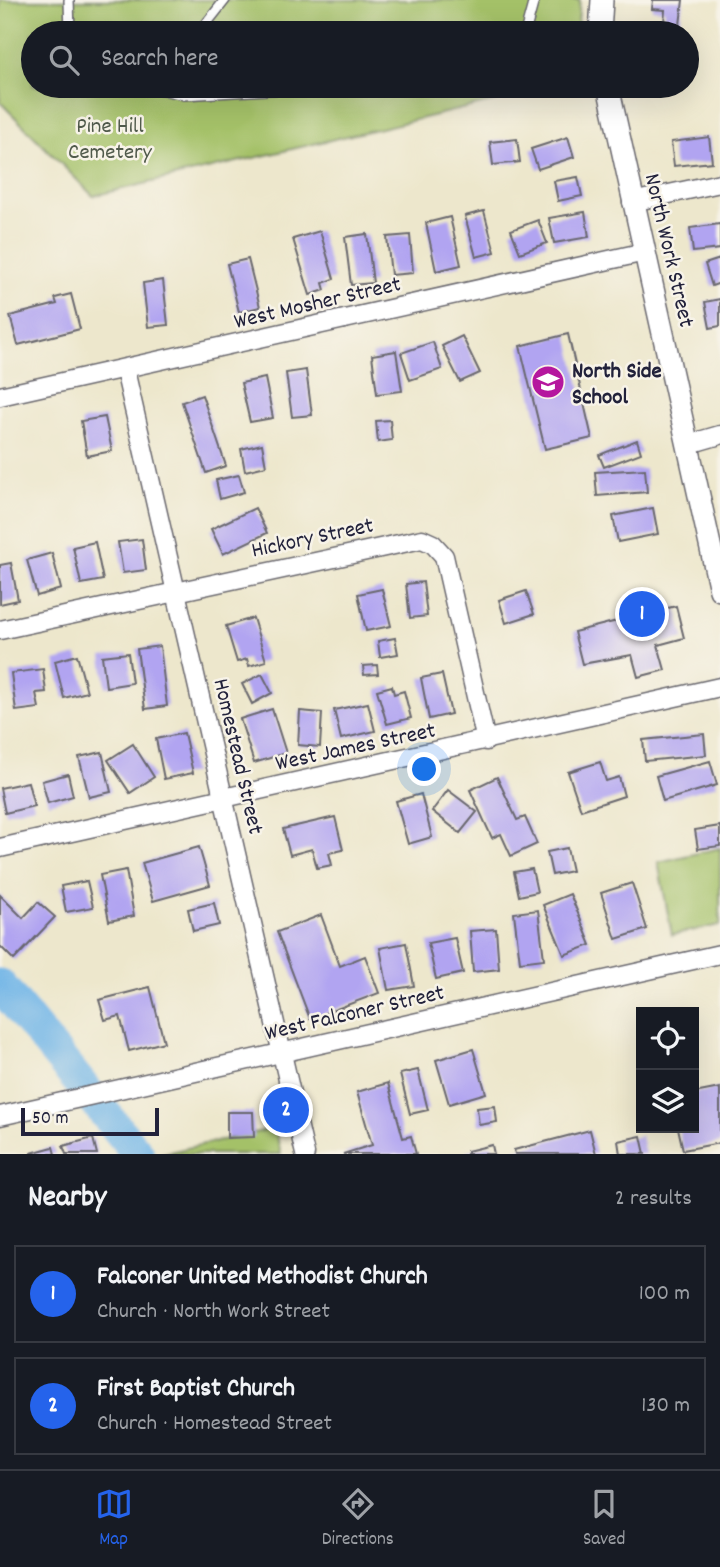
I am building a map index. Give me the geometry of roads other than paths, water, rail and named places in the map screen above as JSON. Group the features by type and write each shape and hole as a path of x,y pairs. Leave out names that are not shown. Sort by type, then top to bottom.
{"street":[{"path":"601,21 602,0"},
{"name":"North Work Street","path":"610,98 720,590"},
{"path":"632,202 720,183"},
{"name":"West Mosher Street","path":"0,396 645,252"},
{"name":"Homestead Street","path":"125,370 305,1154"},
{"path":"688,444 720,435"},
{"name":"Hickory Street","path":"0,631 177,590 422,539 433,544 443,556 486,741"},
{"name":"West James Street","path":"0,848 720,688"},
{"name":"West Falconer Street","path":"0,1116 720,954"}],"lane":[{"path":"69,0 70,21"},
{"path":"208,21 225,0"},
{"path":"528,21 534,0"}],"waterway":[{"path":"0,985 138,1154"}],"place":[{"name":"North Side School","path":"548,382"},
{"name":"Falconer United Methodist Church","path":"642,614"},
{"name":"First Baptist Church","path":"286,1110"}],"park label":[{"name":"Pine Hill Cemetery","path":"110,137"}]}
